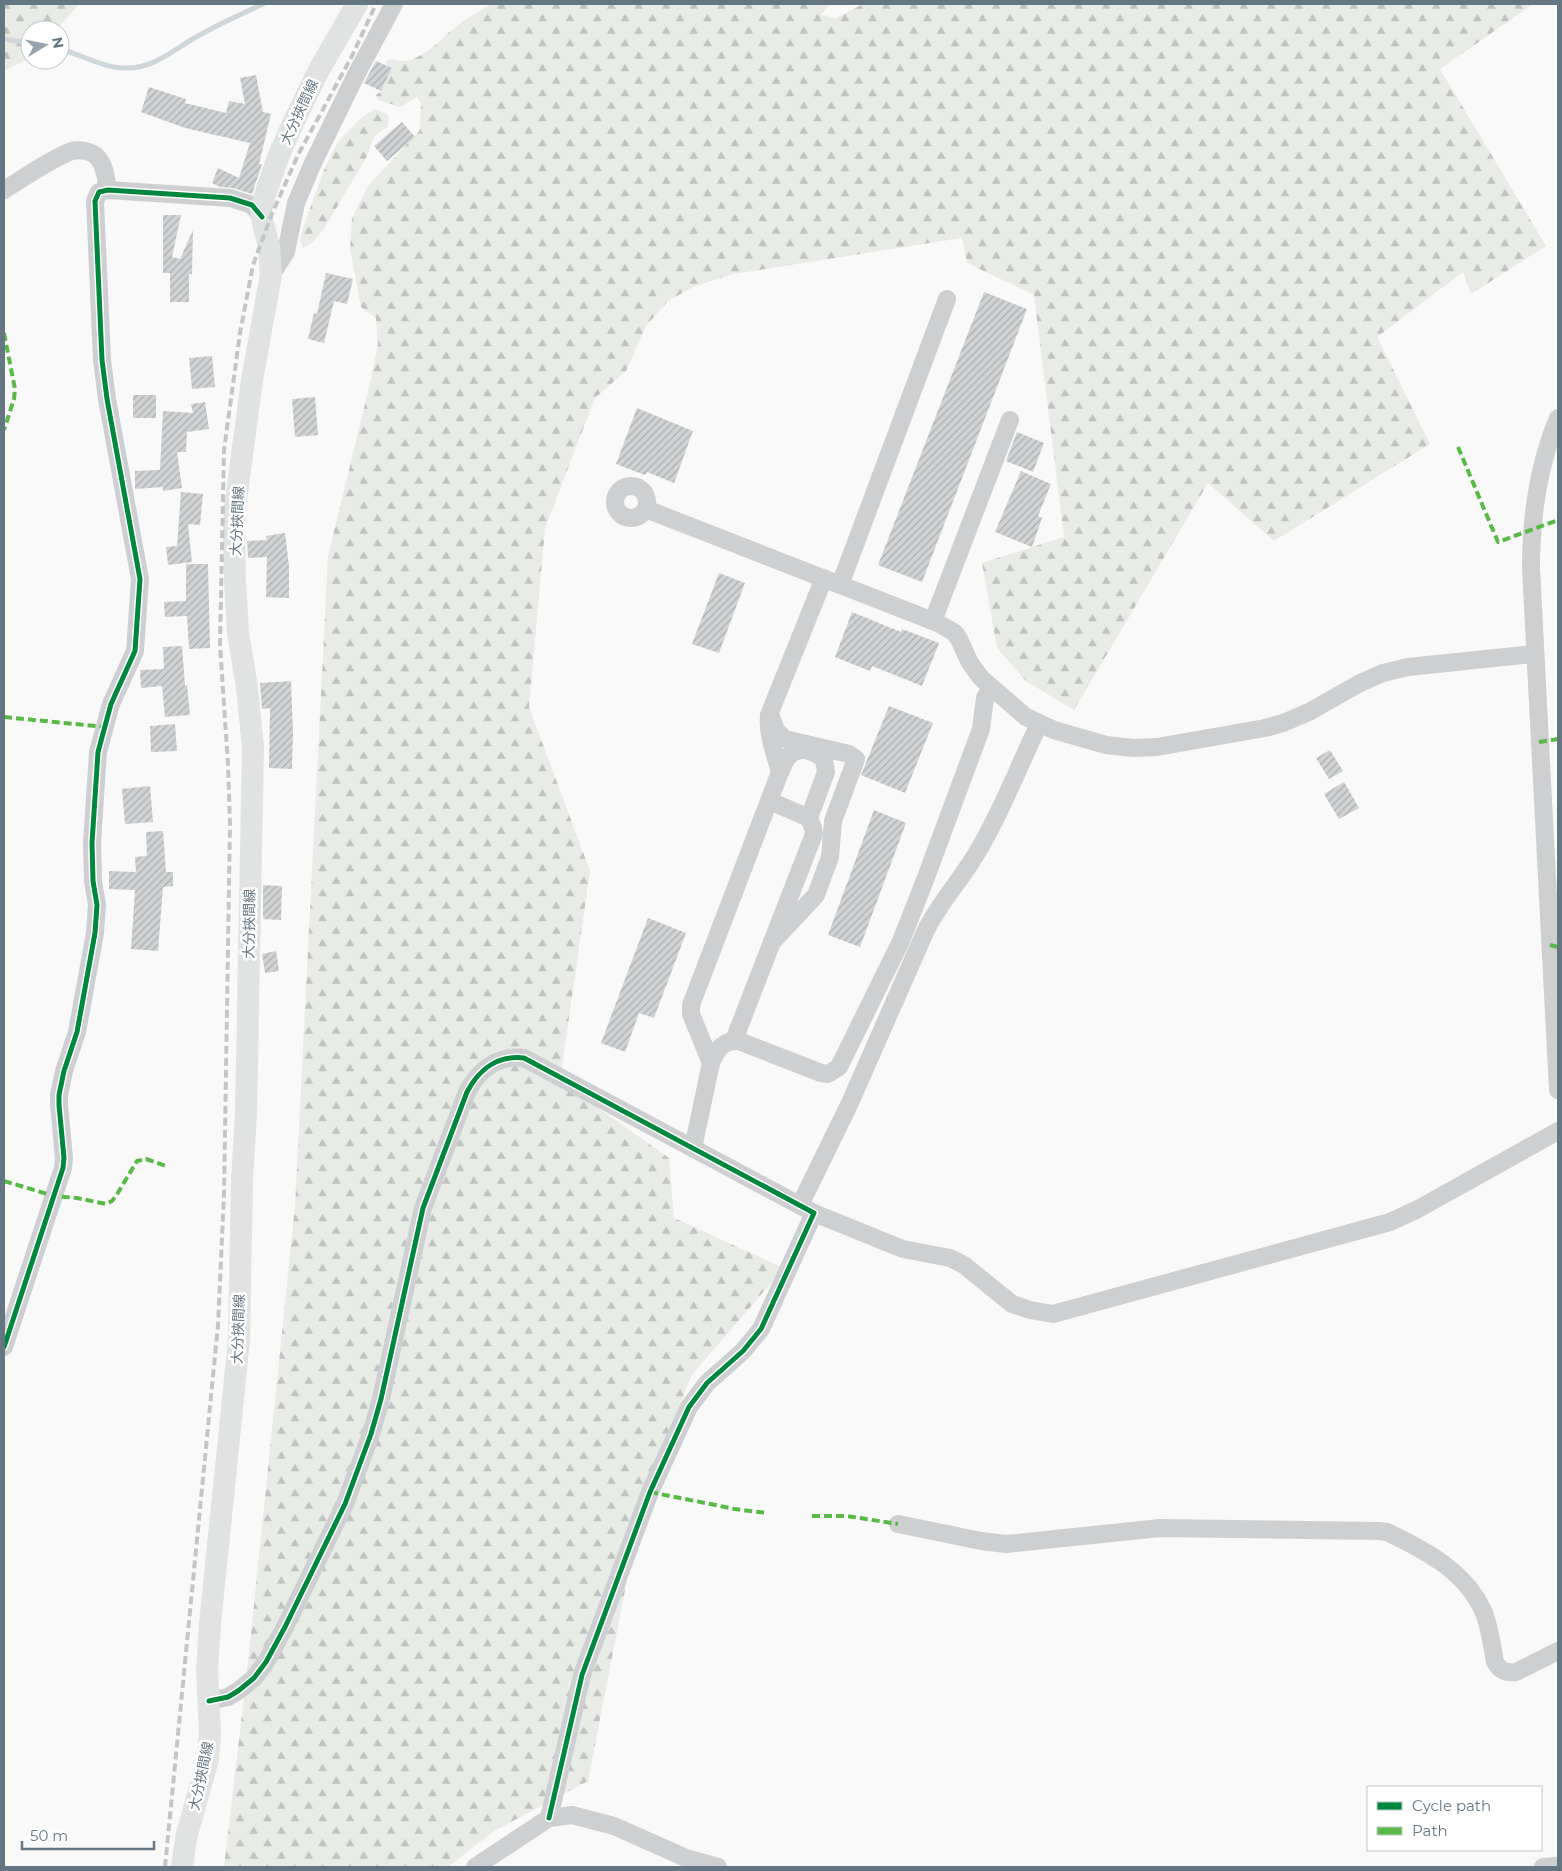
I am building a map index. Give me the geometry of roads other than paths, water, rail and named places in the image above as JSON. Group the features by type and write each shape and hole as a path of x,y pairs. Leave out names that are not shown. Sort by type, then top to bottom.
{"main road":[{"name":"大分挾間線","path":"182,1867 186,1838 208,1759 210,1735 208,1670 210,1624 238,1361 242,1181 246,1113 253,748 247,687 238,633 234,530 235,508 252,380 271,275 270,246 262,217 264,198 286,138 320,68 357,4"}],"street":[{"path":"271,275 286,252 296,203 313,163 356,75 394,4"},
{"path":"4,190 44,166 78,150 93,153 98,157 103,167 108,190"},
{"path":"4,1347 63,1168 64,1158 58,1105 61,1083 77,1032 95,933 96,905 92,843 98,752 111,704 135,651 140,579 107,399 101,346 95,200 99,192 108,190 230,198 252,205 262,217"},
{"path":"780,772 768,722 770,709 832,582 947,299"},
{"path":"1558,418 1542,468 1532,524 1531,568 1558,1090"},
{"path":"933,621 1010,420"},
{"path":"646,509 933,621 955,634 976,673 1026,717 1039,724 1106,745 1133,748 1157,747 1265,728 1309,712 1360,683 1383,673 1408,667 1534,654"},
{"path":"693,1148 711,1063 721,1045 725,1042 739,1041 821,1073 828,1074 839,1067 900,941 925,880 981,729 985,698 991,688"},
{"path":"770,709 776,730 785,739 849,754 856,759 832,821 830,857 816,895 772,942"},
{"path":"548,1818 582,1674 650,1492 689,1407 707,1383 743,1351 760,1329 849,1104 926,930 934,913 975,856 1039,724"},
{"path":"711,1063 691,1014 691,1005 780,772 787,758 799,750 813,752 824,760 826,772 809,818 814,834 734,1040"},
{"path":"770,801 809,818"},
{"path":"209,1701 228,1697 238,1691 254,1678 266,1662 345,1504 371,1434 381,1399 423,1208 474,1080 485,1069 507,1057 524,1058 807,1209 904,1249 950,1258 964,1265 1012,1304 1030,1310 1053,1314 1390,1222 1418,1209 1558,1131"},
{"path":"898,1524 981,1541 1006,1544 1160,1528 1387,1532 1442,1563 1465,1584 1485,1615 1495,1662 1503,1671 1508,1673 1516,1672 1558,1651"},
{"path":"475,1867 548,1818 572,1815 614,1826 686,1858 718,1867"},
{"path":"1543,1867 1558,1866"}],"waterway":[{"path":"70,53 109,66 126,68 144,66 160,59 218,25 263,4"},
{"path":"4,39 20,41"}],"railway":[{"path":"165,1867 218,1325 224,1195 230,824 220,645 224,450 240,333 253,265 271,216 298,155 352,56 376,4"}]}
